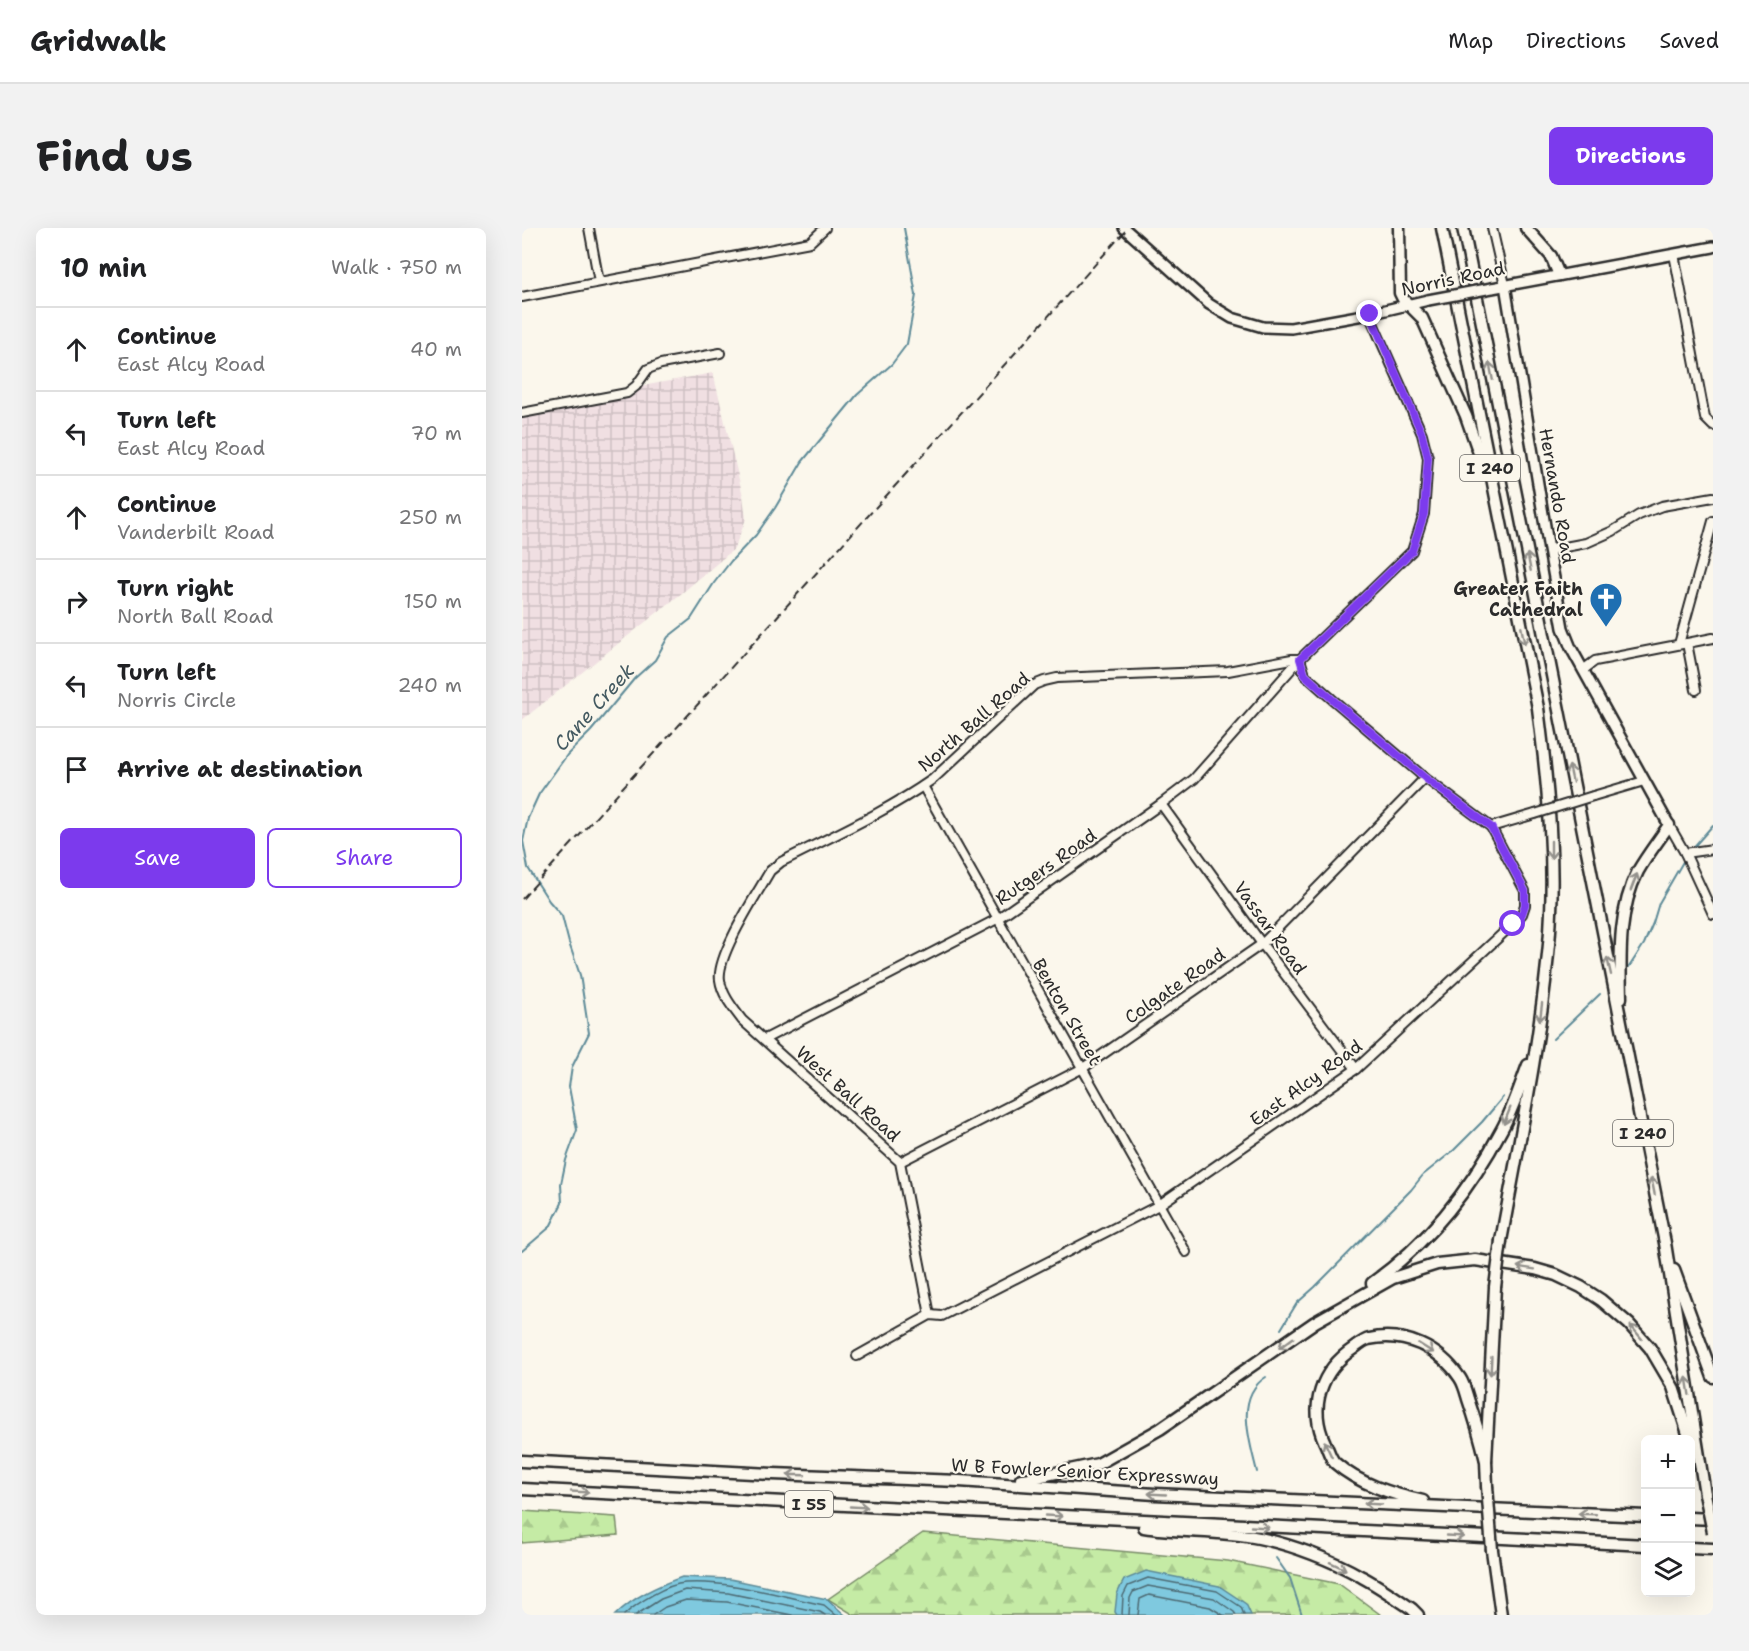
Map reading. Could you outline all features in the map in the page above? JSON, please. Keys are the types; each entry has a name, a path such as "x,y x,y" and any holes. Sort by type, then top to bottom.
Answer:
{"highway":[{"path":"1399,228 1400,293 1408,305 1422,318 1466,416 1497,501"},
{"name":"I 240","path":"1442,228 1538,708 1552,845 1549,943 1537,1042 1501,1240 1496,1287 1486,1461 1495,1576"},
{"name":"I 240","path":"1463,228 1665,1243"},
{"path":"1526,228 1551,256 1559,275"},
{"path":"1621,1023 1622,939 1628,897 1643,862 1669,825"},
{"path":"959,1481 1032,1479 1098,1464 1160,1429 1389,1271 1427,1236 1468,1187 1503,1128 1537,1042"},
{"path":"1665,1243 1713,1377"},
{"path":"1665,1243 1713,1532"},
{"path":"1334,1310 1393,1278 1437,1264 1475,1260 1535,1269 1556,1275 1601,1300 1629,1324 1650,1348 1673,1387 1688,1435"},
{"path":"1452,1508 1396,1495 1358,1479 1334,1462 1318,1429 1317,1399 1328,1372 1345,1353 1367,1339 1393,1336 1419,1342 1442,1358 1461,1379 1477,1425 1486,1461"},
{"path":"1695,1457 1705,1490"},
{"name":"W B Fowler Senior Expressway","path":"522,1461 959,1481 1155,1494 1641,1516"},
{"name":"I 55","path":"522,1489 1097,1519"},
{"path":"1695,1518 1713,1519"},
{"path":"1097,1519 1641,1545"},
{"path":"1097,1519 1160,1529 1260,1538 1314,1555 1362,1576 1418,1615"},
{"path":"1695,1548 1713,1549"},
{"path":"1495,1576 1501,1615"},
{"path":"1495,1576 1509,1615"}],"main road":[{"name":"Norris Road","path":"1124,228 1209,304 1232,318 1263,327 1291,328 1370,314 1505,285 1713,247"},
{"name":"Hernando Road","path":"1505,285 1563,628 1571,648 1669,825"}],"street":[{"path":"589,228 599,282"},
{"name":"Hernando Road","path":"1492,228 1505,285"},
{"path":"522,297 810,242 824,229"},
{"path":"1674,254 1706,418 1713,426"},
{"path":"1370,314 1422,434 1428,458 1424,514 1412,551 1300,659 1305,675 1425,778 1491,827 1644,781"},
{"path":"522,413 627,393 636,386 648,369 661,364 720,353"},
{"path":"1549,550 1586,543 1613,531 1639,515 1662,506 1713,497"},
{"path":"1696,690 1683,644 1713,521"},
{"path":"1583,670 1595,661 1713,638"},
{"name":"North Ball Road","path":"722,987 720,972 723,955 770,871 781,862 894,805 933,779 1034,685 1057,678 1228,671 1300,659"},
{"name":"Rutgers Road","path":"765,1039 997,919 1161,804 1194,779 1300,659"},
{"name":"Colgate Road","path":"900,1162 1083,1068 1262,944 1425,778"},
{"name":"Benton Street","path":"922,786 1186,1252"},
{"name":"Vassar Road","path":"1161,804 1356,1070"},
{"name":"Hernando Road","path":"1669,825 1713,914"},
{"name":"East Alcy Road","path":"856,1356 930,1314 942,1316 1159,1204 1356,1070 1522,914 1525,905 1525,891 1491,827"},
{"path":"1685,854 1713,849"},
{"name":"West Ball Road","path":"722,987 729,1004 742,1020 900,1162 930,1314"}],"shaded area":[{"path":"713,373 743,496 746,519 734,549 522,720 522,408"}],"green space":[{"path":"522,1511 616,1517 618,1535 522,1543"},
{"path":"923,1533 1228,1561 1339,1584 1381,1615 854,1615 828,1599"}],"water":[{"path":"1146,1571 1219,1586 1246,1604 1251,1615 1117,1615 1115,1612 1117,1594 1124,1580"},
{"path":"682,1577 730,1579 827,1599 845,1615 615,1615 630,1602 647,1592"}],"waterway":[{"name":"Cane Creek","path":"522,1251 550,1227 562,1203 561,1184 566,1160 577,1130 569,1087 572,1067 589,1033 580,975 562,916 549,901 528,868 523,841 528,818 539,794 567,755 591,731 635,678 655,660 668,637 691,619 731,561 756,535 802,462 857,395 892,364 907,344 916,295 904,228"},
{"path":"1691,850 1713,825"},
{"path":"1629,967 1644,944 1659,903 1684,860"},
{"path":"1553,1039 1600,994"},
{"path":"1281,1329 1297,1303 1411,1190 1423,1175 1454,1150 1503,1097"},
{"path":"1257,1472 1248,1434 1247,1408 1256,1386 1266,1377"},
{"path":"1276,1558 1290,1578 1302,1615"}],"railway":[{"path":"522,899 1128,228"}],"place":[{"name":"Greater Faith Cathedral","path":"1606,628"}],"route":[{"path":"1370,314 1422,434 1428,458 1424,514 1412,551 1300,659 1305,675 1332,699 1425,778 1491,827 1525,891 1525,905 1522,914 1513,924"}]}
